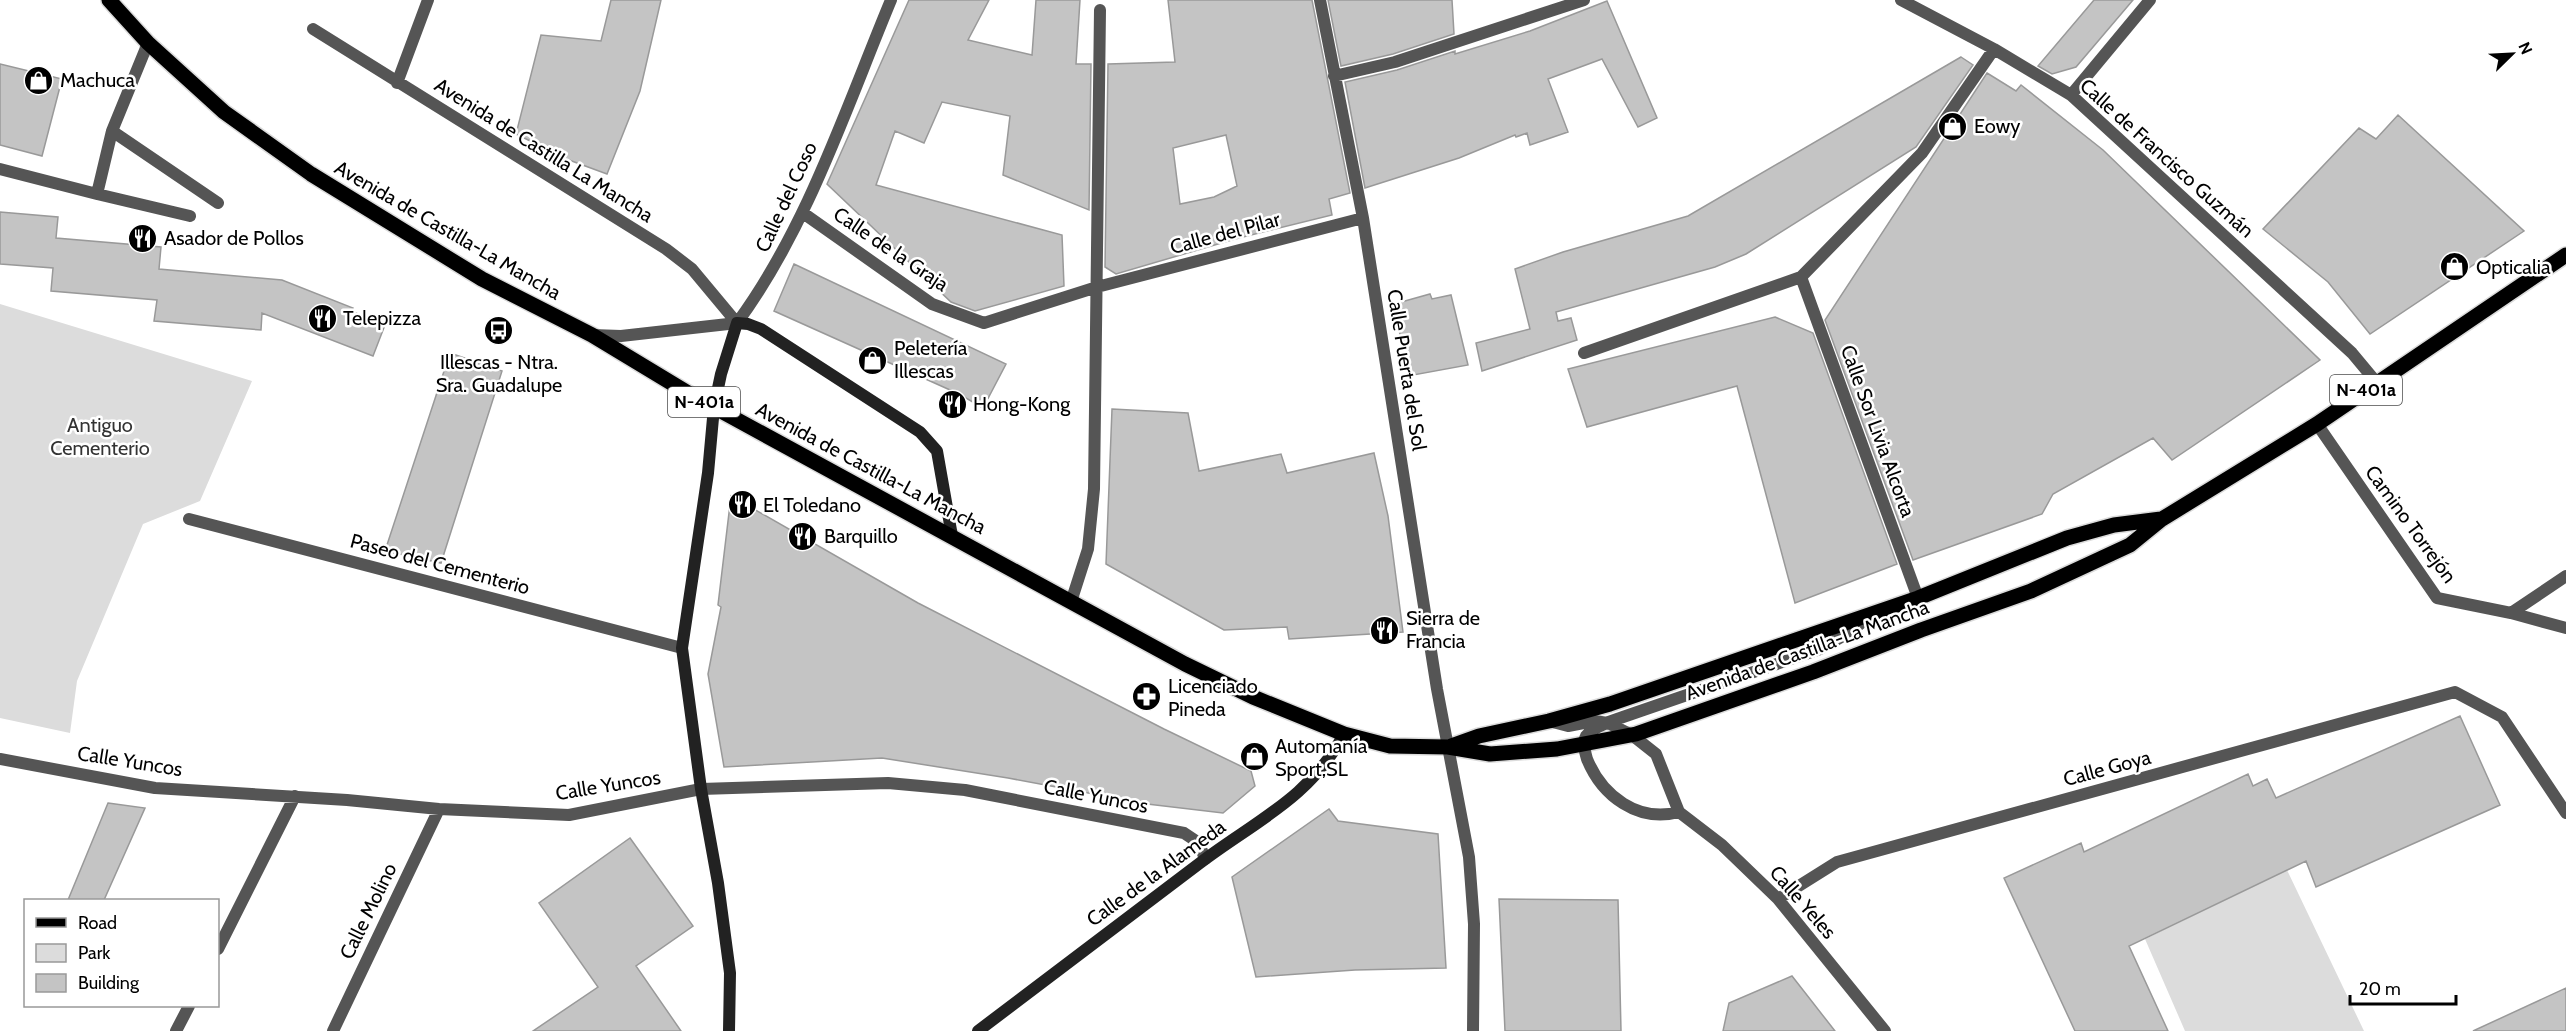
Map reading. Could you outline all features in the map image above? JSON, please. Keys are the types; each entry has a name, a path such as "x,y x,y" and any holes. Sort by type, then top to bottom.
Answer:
{"main road":[{"name":"Avenida de Castilla-La Mancha","path":"109,0 148,43 224,112 311,174 482,279 592,335 714,407 1185,664 1253,697 1344,734 1390,746 1448,747 1490,754 1584,745 1632,735 1660,727 2031,591 2130,545 2162,519 2317,424 2566,255"},
{"name":"Avenida de Castilla-La Mancha","path":"1448,747 1479,736 1549,722 1610,704 1918,598 2067,538 2114,525 2162,519"}],"street":[{"path":"397,83 428,0"},
{"name":"Calle del Coso","path":"729,1031 730,973 718,883 701,789 682,648 708,473 714,407 721,374 737,323 763,289 803,213 891,0"},
{"name":"Calle Puerta del Sol","path":"1320,0 1363,218 1472,887 1473,1031"},
{"path":"1334,76 1395,62 1584,0"},
{"name":"Calle de Francisco Guzmán","path":"1901,0 1994,49 2071,95 2352,353 2377,383"},
{"path":"2071,95 2150,0"},
{"path":"1071,602 1088,549 1094,489 1100,10"},
{"name":"Avenida de Castilla La Mancha","path":"313,29 666,249 692,269 737,323"},
{"path":"98,194 112,131 148,43"},
{"path":"1584,353 1801,277 1922,153 1994,49"},
{"path":"112,131 218,203"},
{"path":"0,169 190,216"},
{"name":"Calle de la Graja","path":"803,213 932,304 984,323 1096,287"},
{"name":"Calle del Pilar","path":"1096,287 1363,218"},
{"name":"Calle Sor Livia Alcorta","path":"1801,277 1918,598"},
{"path":"592,335 621,336 737,323 761,329 920,432 937,451 952,536"},
{"name":"Camino Torrejón","path":"2317,424 2437,598 2511,613 2566,628"},
{"name":"Paseo del Cementerio","path":"189,519 682,648"},
{"path":"2511,613 2566,576"},
{"path":"1660,727 1654,743 1656,754 1679,812 1654,814 1618,801 1604,789 1591,768 1584,745 1586,737 1608,723 1820,649 1850,632 1874,612"},
{"name":"Calle Goya","path":"1778,899 1837,862 2455,692 2502,717 2566,813"},
{"path":"1549,722 1568,726 1594,721 1608,723 1632,735 1656,754"},
{"name":"Calle de la Alameda","path":"978,1031 1205,859 1277,810 1309,784 1334,754 1344,734"},
{"name":"Calle Yuncos","path":"0,759 155,788 295,796 440,809 569,815 701,789 888,783 965,790 1184,832 1199,843 1205,859"},
{"path":"219,947 295,796"},
{"name":"Calle Molino","path":"333,1031 440,809"},
{"name":"Calle Yeles","path":"1679,812 1722,845 1778,899 1885,1031"},
{"path":"176,1031 188,1007"}],"green space":[{"name":"Antiguo Cementerio","path":"0,304 252,381 200,501 143,524 77,681 70,733 0,718"},
{"path":"2287,870 2364,1031 2185,1031 2145,939"}],"building":[{"path":"611,0 661,0 640,91 607,174 569,160 516,134 541,35 601,41"},
{"path":"909,0 989,0 968,40 1032,55 1036,0 1080,0 1076,64 1091,64 1089,210 1003,175 1010,116 942,102 924,143 895,131 876,185 1062,235 1064,286 975,311 951,302 827,184"},
{"path":"1168,0 1312,0 1350,193 1329,199 1332,215 1235,239 1116,274 1105,267 1108,64 1175,62","holes":["1226,135 1237,186 1214,197 1180,204 1173,148"]},
{"path":"1328,0 1452,0 1454,34 1393,54 1341,66"},
{"path":"2094,0 2133,0 2076,67 2052,74 2038,66"},
{"path":"1607,1 1657,118 1638,127 1602,59 1548,79 1568,132 1530,145 1527,133 1516,137 1515,135 1459,158 1365,188 1345,82 1397,70 1455,51 1455,54 1530,31"},
{"path":"1961,57 1973,65 1916,147 1746,254 1715,267 1556,312 1558,321 1571,318 1577,340 1482,371 1476,343 1530,329 1515,269 1563,252 1688,216"},
{"path":"0,64 62,79 42,156 0,145"},
{"path":"1987,73 2016,91 2021,85 2103,150 2320,360 2172,460 2153,438 2053,494 2042,514 1913,560 1825,320"},
{"path":"2398,115 2524,231 2370,334 2328,282 2263,229 2359,128 2376,139"},
{"path":"0,212 58,217 56,238 161,247 159,269 282,280 353,308 351,311 385,325 373,356 262,313 261,330 154,321 157,300 51,291 53,268 0,264"},
{"path":"794,264 1006,364 983,408 959,394 774,311"},
{"path":"1430,294 1432,299 1451,295 1468,365 1408,376 1394,304"},
{"path":"1775,317 1813,333 1897,564 1795,603 1737,386 1587,427 1568,369"},
{"path":"450,353 502,371 441,563 385,551"},
{"path":"1112,409 1188,413 1199,471 1281,454 1287,473 1374,453 1388,516 1403,632 1289,639 1287,627 1224,630 1106,564"},
{"path":"731,496 918,603 1251,771 1255,786 1223,813 1147,804 1008,778 882,758 724,767 708,674 721,607 718,605"},
{"path":"2460,716 2500,805 2316,887 2306,861 2129,946 2168,1031 2075,1031 2004,878 2081,843 2084,852 2248,774 2253,786 2267,779 2276,798"},
{"path":"108,803 145,808 104,899 68,899"},
{"path":"1329,809 1338,821 1438,834 1446,968 1355,970 1256,977 1232,877"},
{"path":"630,838 693,926 636,966 681,1031 533,1031 598,987 539,903"},
{"path":"1499,899 1618,900 1621,1031 1505,1031"},
{"path":"1792,976 1835,1031 1723,1031 1729,1003"},
{"path":"2566,988 2566,1031 2473,1031"}],"place":[{"name":"Machuca","path":"39,80"},
{"name":"Eowy","path":"1953,126"},
{"name":"Asador de Pollos","path":"143,238"},
{"name":"Opticalia","path":"2455,267"},
{"name":"Telepizza","path":"322,318"},
{"name":"Illescas - Ntra. Sra. Guadalupe","path":"499,331"},
{"name":"Peletería Illescas","path":"873,360"},
{"name":"Hong-Kong","path":"952,404"},
{"name":"El Toledano","path":"742,505"},
{"name":"Barquillo","path":"803,536"},
{"name":"Sierra de Francia","path":"1385,630"},
{"name":"Licenciado Pineda","path":"1147,697"},
{"name":"Automanía Sport,SL","path":"1254,757"}]}
